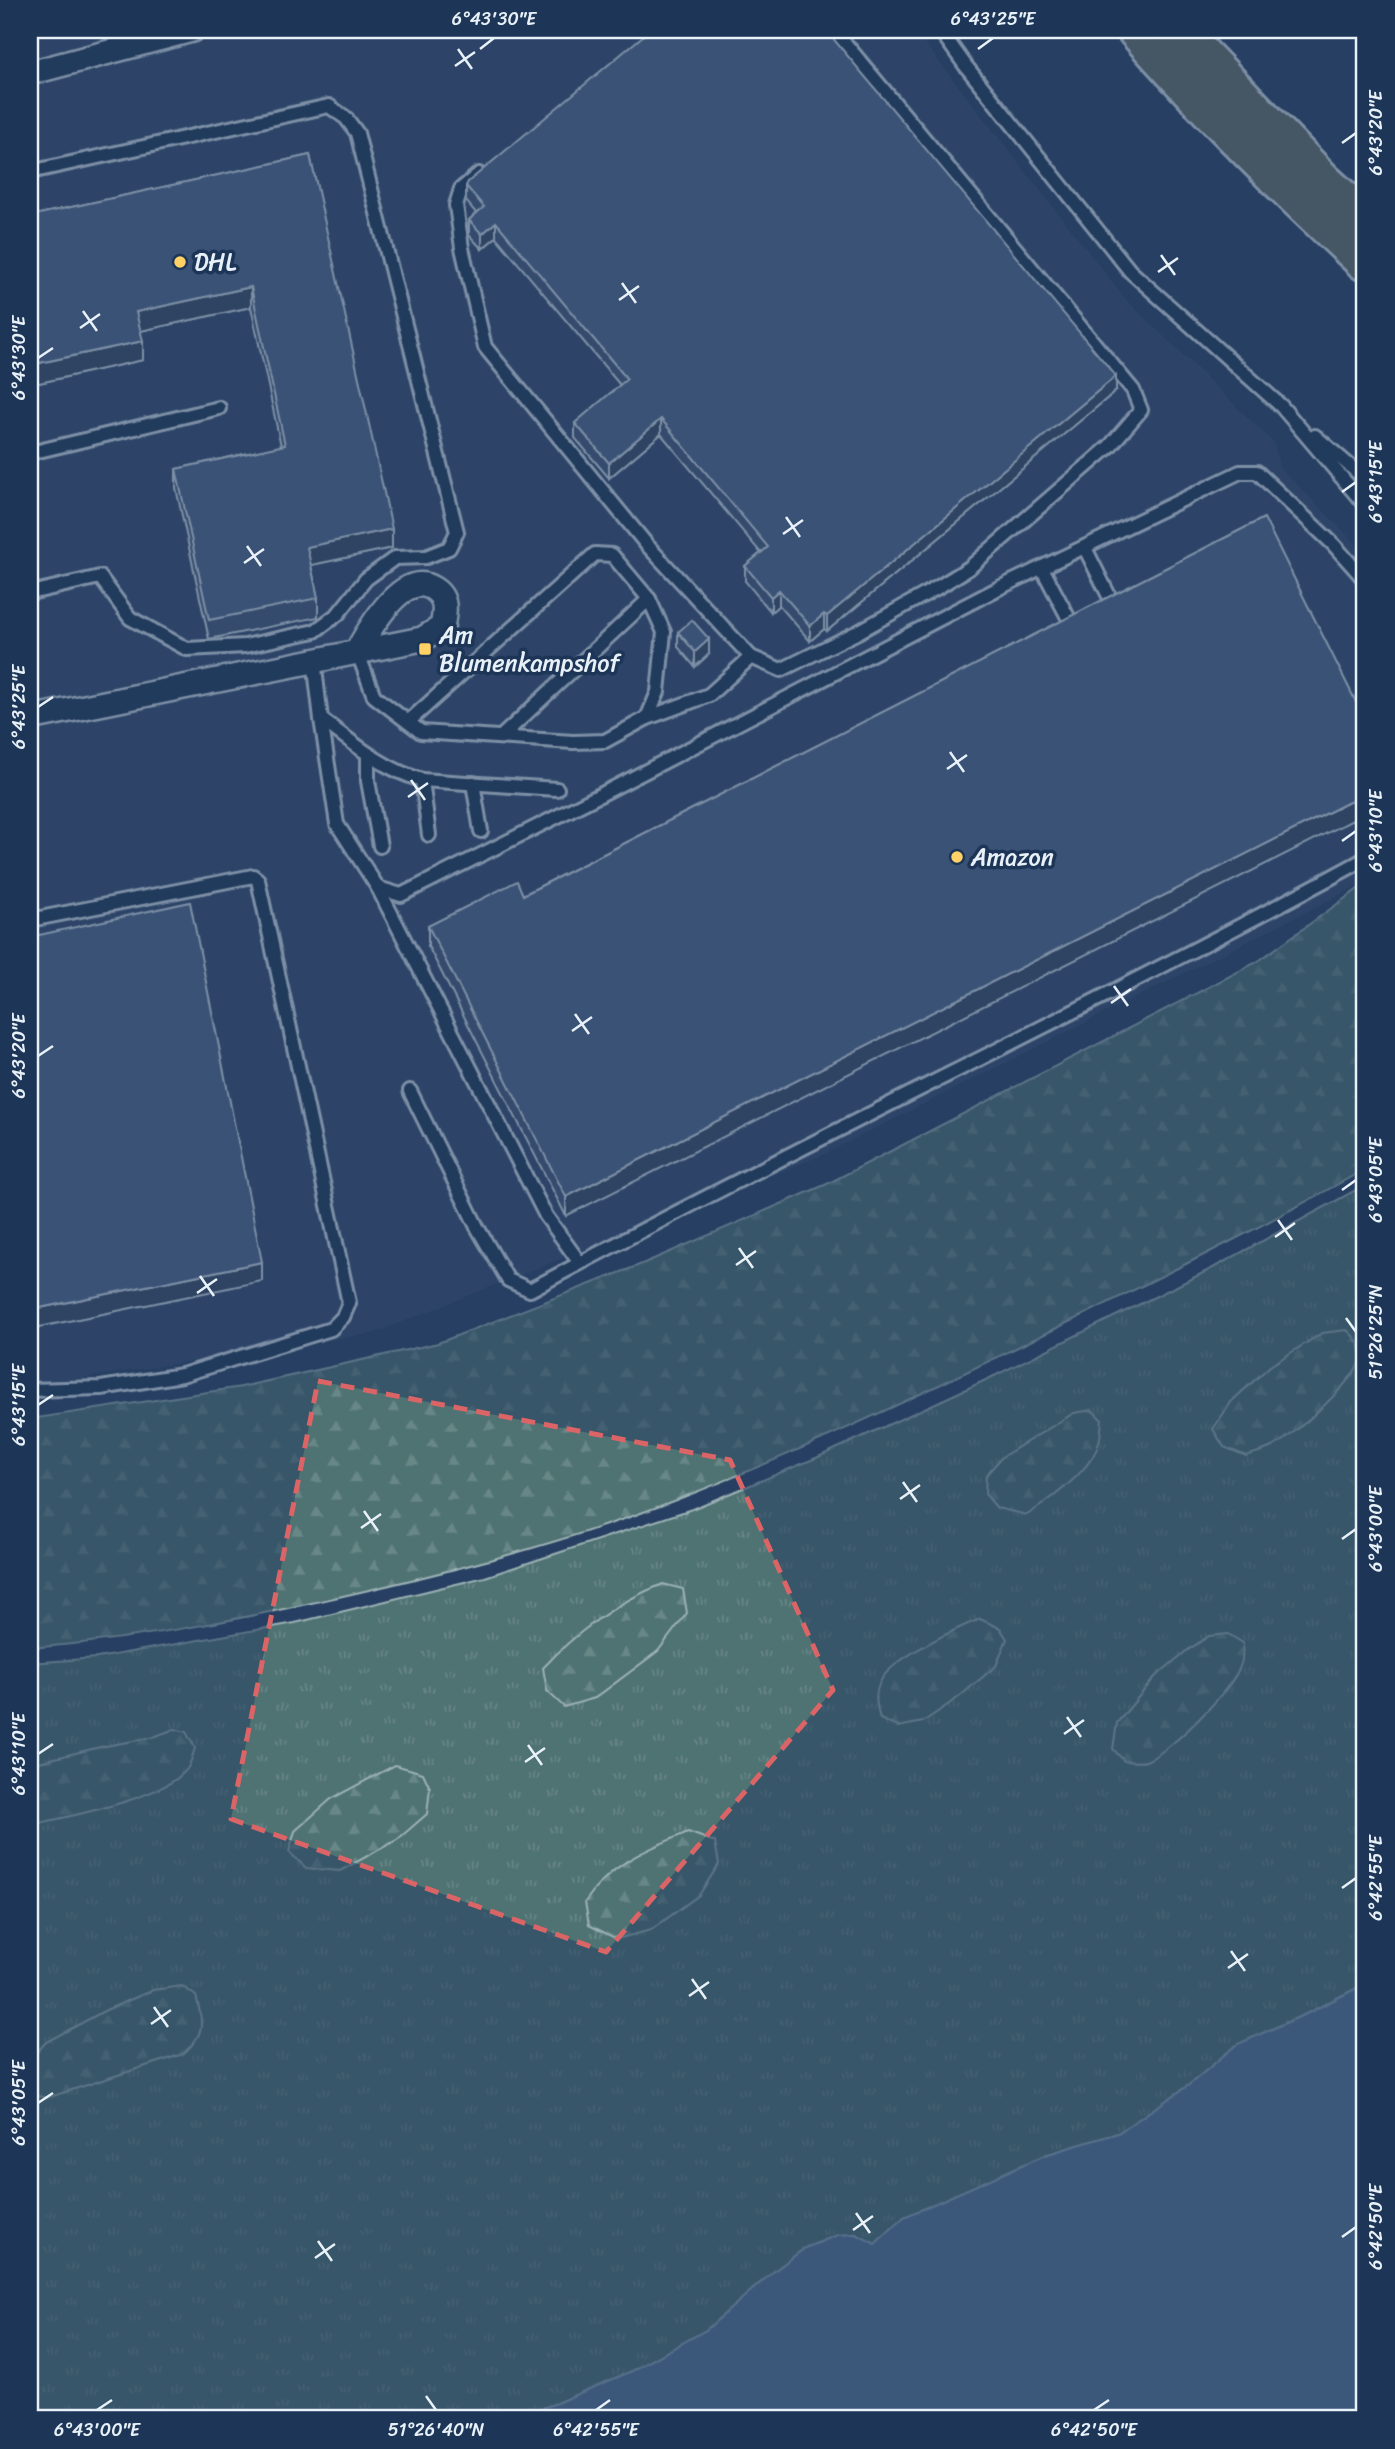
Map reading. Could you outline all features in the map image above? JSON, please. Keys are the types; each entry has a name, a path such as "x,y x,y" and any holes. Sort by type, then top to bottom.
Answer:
{"highway":[{"path":"1137,30 1303,205 1365,261"},
{"path":"1177,30 1322,181 1365,220"}],"street":[{"path":"30,73 192,30"},
{"path":"30,718 422,639 442,627 446,606 439,592 427,585 413,586 401,592 380,614 357,651"}],"lane":[{"path":"493,163 461,189 456,205 462,248 485,347 648,545 751,657 781,670 858,632 969,568 1110,446 1141,410 1133,390 834,30"},
{"path":"940,30 1130,271 1365,479"},
{"path":"30,172 329,106 346,118 356,133 457,532 449,548 426,557 395,558 366,579 338,614 315,631 245,646 187,649 130,618 100,577 30,593"},
{"path":"1280,406 1365,505"},
{"path":"30,453 219,408"},
{"path":"378,888 401,895 1042,568 1240,472 1257,472 1333,544 1365,580"},
{"path":"1085,548 1112,602"},
{"path":"408,722 595,554 612,555 649,599 664,632 658,692 647,718"},
{"path":"1042,568 1070,621"},
{"path":"502,736 649,599"},
{"path":"357,651 374,696 421,732 573,743 605,741 647,718 709,695 751,657"},
{"path":"314,660 337,824 378,888 546,1216 580,1263"},
{"path":"321,719 368,754 408,777 557,789"},
{"path":"368,754 368,781 380,846"},
{"path":"422,780 429,835"},
{"path":"473,783 481,831"},
{"path":"410,1091 477,1227 508,1280 530,1290 755,1171 1235,930 1365,859"},
{"path":"30,920 253,876 258,880 349,1303 343,1317 331,1329 182,1376 101,1388 30,1390"}],"highlighted area":[{"path":"318,1381 730,1460 833,1690 606,1952 231,1819"}],"shaded area":[{"path":"30,30 914,30 1127,301 1274,443 1279,467 1365,553 1365,882 820,1156 374,1333 30,1386"},
{"path":"1365,1984 1365,2419 512,2419 632,2371 706,2330 805,2248 838,2235 856,2234 875,2244 904,2217 1045,2155 1118,2133 1189,2085 1236,2045"}],"green space":[{"path":"1365,884 1365,1169 1213,1250 920,1394 781,1457 647,1511 489,1560 327,1600 158,1633 30,1648 30,1419 241,1387 438,1343 642,1264 827,1184 1257,962"},
{"path":"1365,1185 1365,1984 1236,2045 1189,2085 1118,2133 1045,2155 904,2217 875,2244 856,2234 838,2235 805,2248 706,2330 632,2371 512,2419 30,2419 30,1663 97,1658 295,1623 485,1577 692,1509 816,1458 990,1378 1211,1269"},
{"path":"1347,1330 1360,1346 1361,1358 1348,1380 1322,1407 1294,1432 1269,1448 1246,1456 1224,1447 1213,1429 1232,1401 1270,1366 1322,1333"},
{"path":"1092,1410 1102,1420 1100,1439 1095,1453 1079,1474 1027,1515 997,1508 985,1494 986,1475 1002,1457 1074,1413"},
{"path":"663,1584 683,1589 687,1613 658,1651 595,1698 564,1707 547,1691 543,1668 569,1642 598,1619 630,1599"},
{"path":"980,1619 1000,1628 1007,1639 996,1666 923,1722 898,1727 880,1719 877,1693 880,1682 890,1669 928,1644"},
{"path":"1228,1634 1243,1643 1241,1664 1236,1675 1214,1703 1200,1719 1157,1755 1144,1762 1124,1761 1113,1749 1117,1723 1155,1677 1185,1652 1209,1636"},
{"path":"175,1729 186,1732 195,1748 187,1769 176,1779 159,1789 114,1805 30,1825 30,1766 100,1747 150,1738"},
{"path":"395,1765 423,1773 430,1788 427,1814 397,1840 340,1871 306,1868 289,1852 295,1831 331,1799"},
{"path":"688,1832 715,1842 719,1864 699,1895 651,1930 617,1939 589,1925 585,1902 595,1888 631,1859"},
{"path":"182,1986 196,1996 201,2021 196,2040 183,2054 47,2098 30,2094 30,2060 46,2042 106,2010 153,1990"}],"building":[{"path":"650,30 826,30 1116,376 827,616 824,614 810,626 779,590 771,597 745,566 768,547 661,419 609,463 575,423 627,379 496,222 482,234 469,220 484,207 466,186 468,182"},
{"path":"310,155 392,529 307,547 318,598 209,620 176,469 285,445 251,287 136,312 143,341 30,365 30,216"},
{"name":"Amazon","path":"1264,518 1365,720 1365,794 566,1197 428,926 517,881 523,895"},
{"path":"692,620 709,639 695,652 678,632"},
{"path":"190,902 262,1262 30,1310 30,937"}],"place":[{"name":"DHL","path":"180,262"},
{"name":"Am Blumenkampshof","path":"425,649"},
{"name":"Amazon","path":"957,857"}]}
